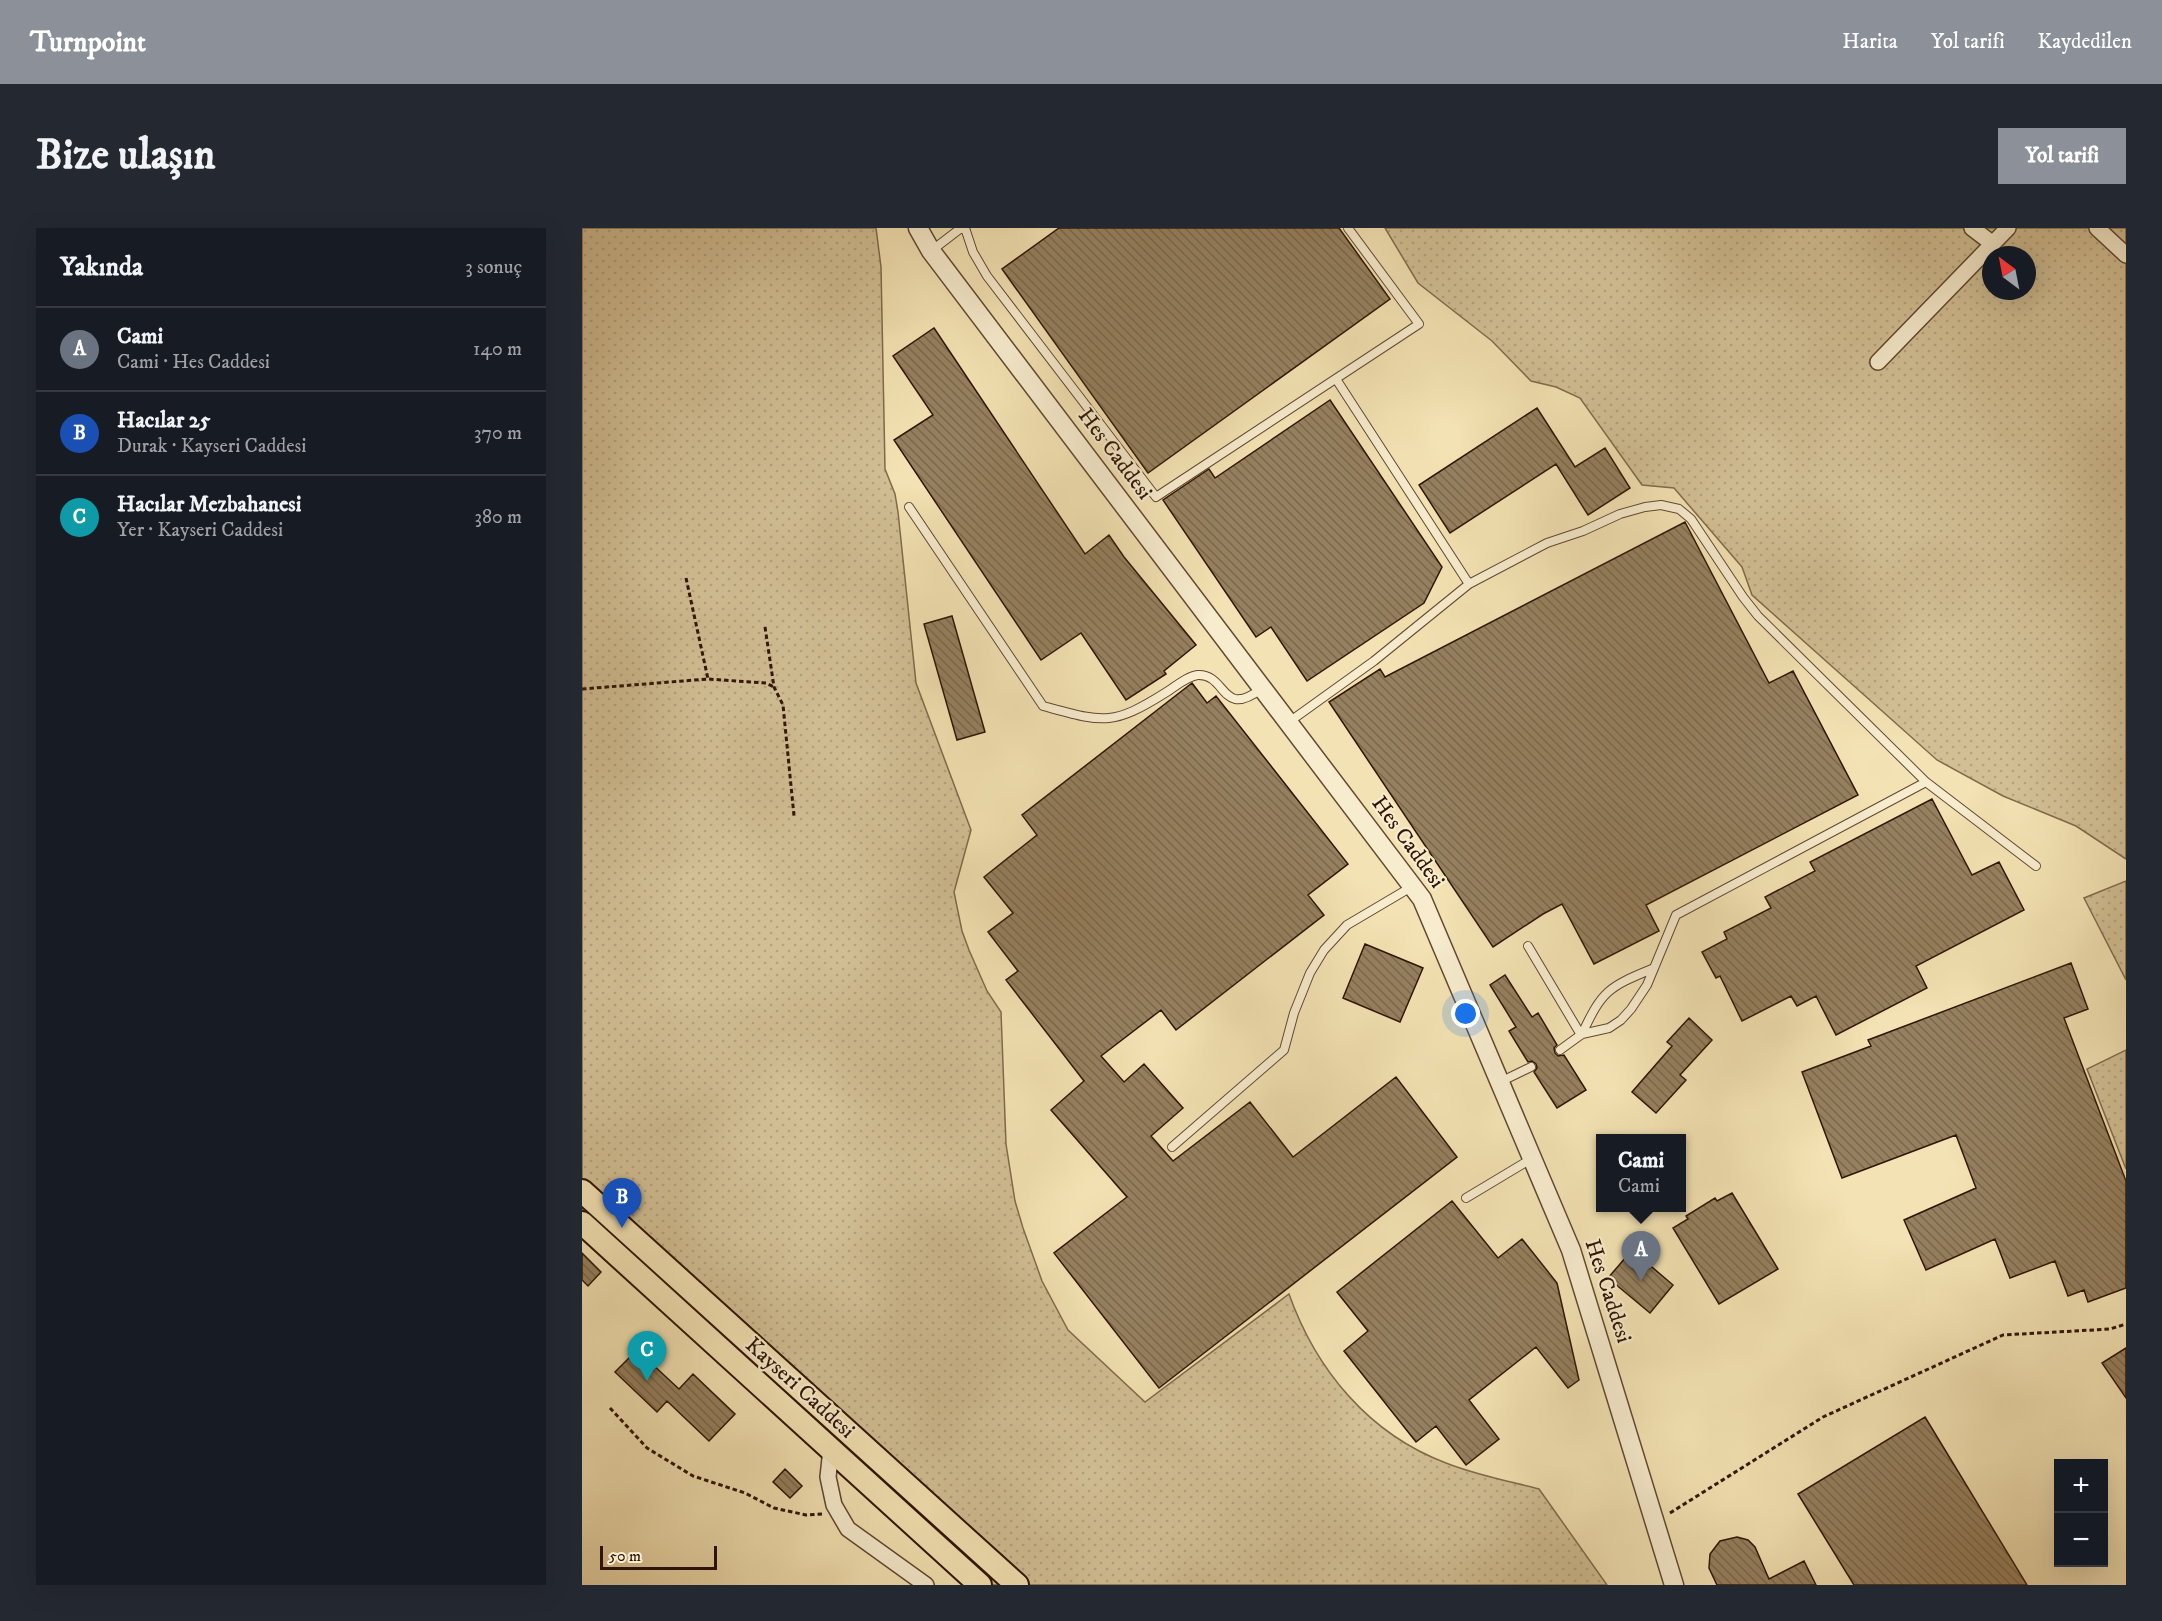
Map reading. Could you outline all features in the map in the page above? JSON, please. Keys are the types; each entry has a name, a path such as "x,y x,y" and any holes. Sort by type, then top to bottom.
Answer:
{"main road":[{"name":"Kayseri Caddesi","path":"582,1191 1017,1585"},
{"name":"Kayseri Caddesi","path":"582,1223 980,1585"}],"street":[{"name":"Hes Caddesi","path":"918,228 931,251 1422,899 1571,1250 1674,1585"},
{"path":"1972,228 1993,244"},
{"path":"1878,362 2008,228"},
{"path":"2097,228 2126,255"},
{"path":"831,1449 828,1477 834,1504 848,1529 926,1585"}],"lane":[{"path":"931,251 963,228 972,252 987,276 1156,497 1419,324 1348,228"},
{"path":"1336,379 1469,584"},
{"path":"1289,722 1374,662 1469,584 1547,543 1583,531 1620,514 1661,505 1679,509 1691,519 1758,616 1926,782 2036,866"},
{"path":"909,507 1043,706 1092,719 1116,718 1137,711 1192,676 1199,675 1210,679 1229,696 1239,700 1250,697 1262,688"},
{"path":"1560,1050 1581,1035 1609,1028 1631,1009 1647,986 1676,915 1926,782"},
{"path":"1172,1147 1284,1050 1294,1013 1310,973 1324,950 1347,925 1414,886"},
{"path":"1528,946 1581,1035"},
{"path":"1581,1035 1602,996 1617,984 1652,969"},
{"path":"1500,1082 1531,1067"},
{"path":"1466,1198 1532,1158"}],"path":[{"path":"686,578 708,679"},
{"path":"765,627 774,687 783,705 794,816"},
{"path":"582,689 708,679 766,683 774,687"},
{"path":"1654,1522 1823,1417 2003,1335 2110,1329 2126,1324"},
{"path":"610,1408 647,1448 693,1476 745,1493 774,1508 806,1515 839,1513"}],"shaded area":[{"path":"582,228 876,228 881,267 885,469 895,494 898,512 916,683 971,830 954,892 962,931 969,950 987,991 1001,1012 1006,1144 1015,1201 1042,1281 1068,1330 1145,1402 1289,1294 1300,1322 1330,1373 1370,1417 1418,1451 1446,1463 1539,1489 1607,1585 992,1585 582,1215"},
{"path":"1385,228 2126,228 2126,859 2076,826 2003,796 1937,760 1752,595 1742,567 1674,488 1642,485 1580,398 1556,387 1531,381 1492,341 1418,283"},
{"path":"2126,881 2126,980 2084,898"},
{"path":"2126,1050 2126,1169 2087,1069"}],"building":[{"path":"1059,228 1339,228 1390,299 1148,473 1002,269"},
{"path":"934,328 1085,554 1109,535 1124,557 1196,645 1164,671 1166,674 1126,700 1081,633 1041,660 894,440 933,415 893,356"},
{"path":"1330,400 1442,567 1424,603 1307,681 1271,627 1256,637 1163,500 1209,469 1215,478"},
{"path":"1537,408 1575,467 1605,448 1630,488 1588,515 1556,464 1450,533 1419,485"},
{"path":"1685,522 1769,683 1793,671 1858,795 1646,905 1659,931 1594,964 1562,904 1493,947 1329,702 1380,669 1385,677"},
{"path":"952,616 985,732 957,740 924,624"},
{"path":"1192,683 1207,703 1216,696 1348,864 1308,895 1324,915 1176,1030 1161,1010 1101,1056 1124,1082 1144,1064 1183,1108 1151,1136 1173,1161 1250,1102 1293,1157 1396,1077 1457,1157 1159,1388 1054,1253 1127,1197 1051,1110 1084,1081 1006,980 1018,971 988,932 1013,913 984,877 1037,835 1022,815"},
{"path":"1932,799 1972,875 1999,862 2024,910 1916,966 1927,988 1836,1035 1816,996 1797,1006 1791,996 1742,1021 1720,976 1716,978 1702,952 1727,939 1724,932 1771,908 1765,897 1815,871 1810,862"},
{"path":"1365,944 1423,968 1400,1022 1343,998"},
{"path":"2071,963 2088,1009 2064,1018 2126,1181 2126,1288 2088,1302 2084,1290 2068,1296 2055,1261 2010,1278 1995,1239 1926,1270 1904,1220 1976,1188 1956,1135 1842,1178 1802,1072 1871,1046 1868,1040"},
{"path":"1505,975 1532,1017 1538,1013 1557,1045 1554,1048 1555,1053 1558,1056 1564,1055 1586,1090 1557,1108 1534,1072 1537,1068 1536,1064 1532,1061 1528,1062 1509,1031 1516,1027 1490,985"},
{"path":"1689,1018 1712,1040 1680,1075 1686,1080 1656,1113 1632,1092 1672,1046 1667,1042"},
{"path":"1732,1193 1778,1269 1719,1304 1673,1228 1688,1219 1686,1216 1715,1198 1717,1201"},
{"path":"1452,1201 1498,1258 1522,1239 1557,1283 1579,1380 1568,1388 1536,1347 1469,1400 1499,1439 1466,1465 1436,1426 1416,1442 1344,1351 1368,1331 1337,1292"},
{"path":"1632,1250 1673,1285 1650,1313 1608,1278"},
{"path":"582,1253 601,1272 588,1286 582,1280"},
{"path":"2126,1348 2126,1398 2102,1363"},
{"path":"637,1350 679,1389 693,1374 735,1414 709,1441 667,1401 657,1412 615,1372"},
{"path":"1925,1417 2027,1585 1854,1585 1798,1494"},
{"path":"785,1469 802,1486 790,1498 773,1482"},
{"path":"1737,1537 1748,1540 1755,1547 1769,1579 1804,1561 1816,1585 1717,1585 1709,1568 1710,1554 1720,1541"}],"place":[{"name":"Hacılar 25","path":"622,1228"},
{"name":"Cami","path":"1641,1281"},
{"name":"Hacılar Mezbahanesi","path":"647,1381"}]}
